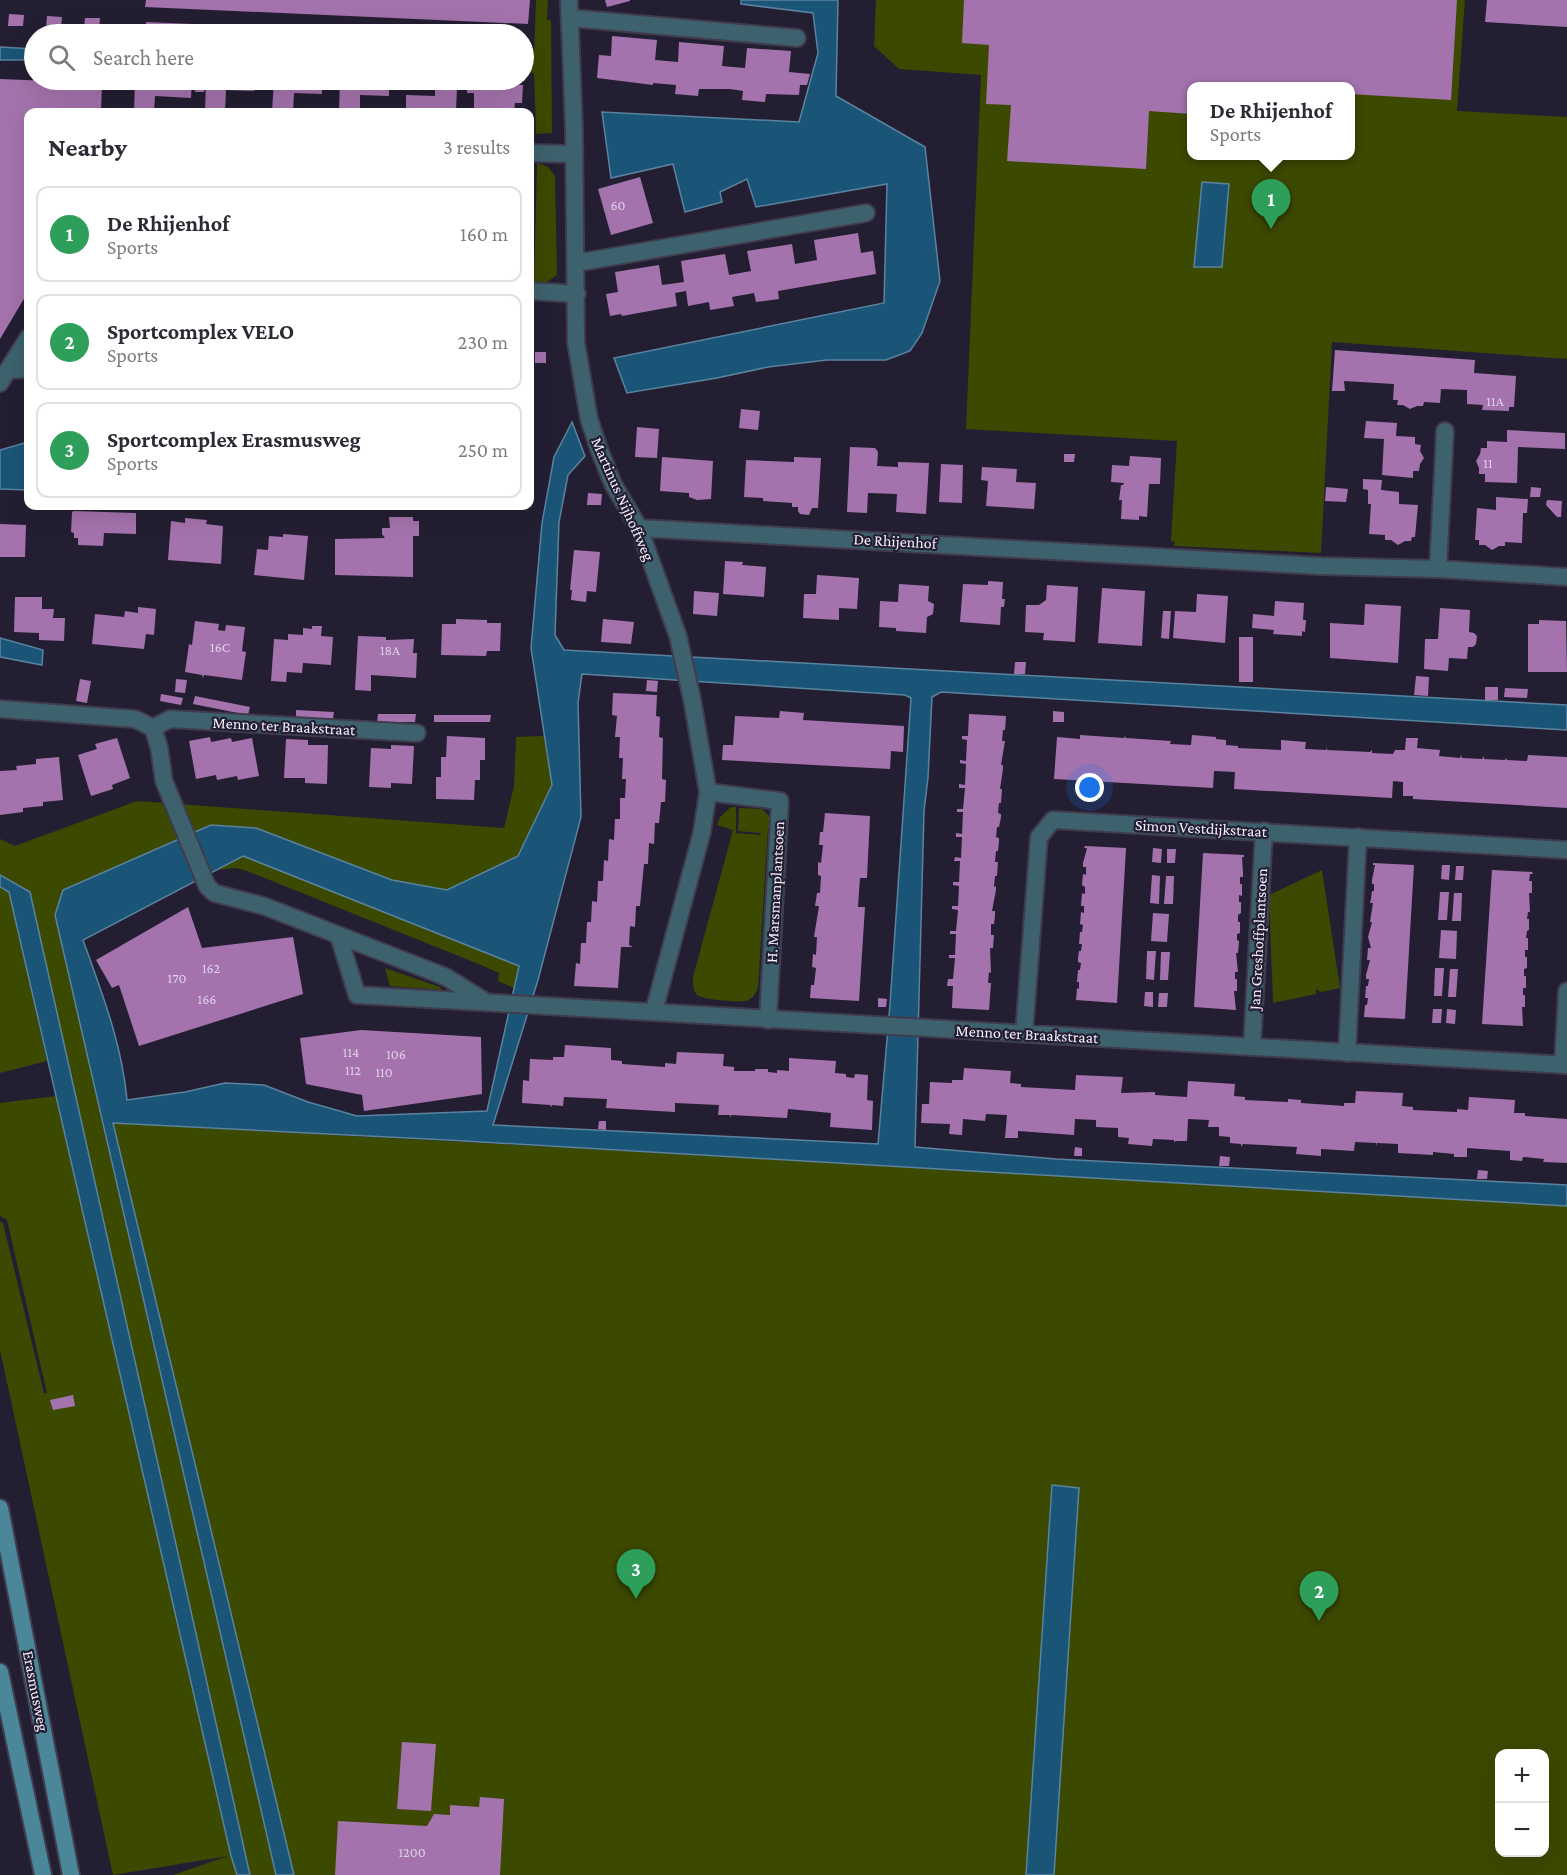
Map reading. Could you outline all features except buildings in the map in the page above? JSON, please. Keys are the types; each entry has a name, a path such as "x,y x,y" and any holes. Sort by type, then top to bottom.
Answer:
{"main road":[{"name":"Erasmusweg","path":"0,1508 71,1875"},
{"name":"Erasmusweg","path":"0,1672 43,1875"}],"street":[{"name":"Martinus Nijhoffweg","path":"569,0 577,294 576,342 589,419 613,484 639,528 678,636 692,699 708,792"},
{"path":"570,18 797,38"},
{"path":"534,153 574,154"},
{"path":"576,263 866,213"},
{"path":"534,291 577,294"},
{"path":"5,377 24,345"},
{"path":"5,377 24,370"},
{"path":"1438,569 1445,431"},
{"name":"De Rhijenhof","path":"639,528 1320,566 1438,569 1567,578"},
{"path":"0,709 135,719 153,728"},
{"name":"Menno ter Braakstraat","path":"417,733 170,719 153,728 159,747 164,781 207,886 214,893 264,906 446,977 491,1002"},
{"path":"654,1011 702,832 708,792"},
{"name":"H. Marsmanplantsoen","path":"708,792 780,801 768,1020"},
{"name":"Simon Vestdijkstraat","path":"1024,1034 1039,837 1053,820 1567,850"},
{"name":"Jan Greshoffplantsoen","path":"1252,1047 1264,831"},
{"path":"1347,1053 1358,837"},
{"name":"Menno ter Braakstraat","path":"339,937 357,995 1565,1065"},
{"path":"1565,1065 1567,992"}],"green space":[{"path":"536,0 548,0 547,20 551,20 552,133 536,134 534,53"},
{"path":"876,0 1465,0 1457,111 1567,117 1567,359 1332,342 1321,553 1174,546 1175,542 1171,541 1177,441 966,429 981,75 899,69 874,46"},
{"path":"537,163 548,167 555,176 557,275 544,284 534,285"},
{"path":"544,736 552,785 518,856 448,890 392,880 256,828 63,890 102,1122 276,1875 250,1875 30,892 0,875 0,839 15,846 137,801 504,828 514,786 516,737"},
{"path":"731,807 736,807 736,833 761,835 738,831 739,808 762,809 773,820 774,829 768,828 758,988 751,998 745,1001 700,997 693,985 693,977 733,830 717,825 720,817"},
{"path":"243,856 519,966 514,988 498,981 499,973 481,965 247,871 236,868 215,870"},
{"path":"1322,870 1340,988 1321,992 1316,989 1316,994 1273,1003 1269,895"},
{"path":"0,887 9,892 47,1061 0,1073"},
{"path":"385,968 440,987 442,990 390,986"},
{"path":"56,1096 237,1875 173,1875 228,1856 113,1875 0,1350 0,1221 3,1223 44,1393 47,1393 7,1220 0,1216 0,1103"},
{"path":"113,1123 1567,1206 1567,1875 1054,1875 1079,1488 1052,1485 1026,1875 294,1875"}],"water":[{"path":"741,0 838,0 836,96 925,147 940,281 922,333 910,351 886,360 827,360 768,367 627,393 614,358 884,303 887,184 756,207 747,179 720,192 722,202 685,212 673,164 611,178 602,112 799,122 818,53 813,13 741,4"},
{"path":"0,47 24,48 24,60 0,60"},
{"path":"1202,182 1229,184 1222,267 1194,267"},
{"path":"572,422 585,456 568,475 559,522 555,635 564,650 1567,705 1567,730 941,692 932,697 924,811 915,1147 1056,1159 1567,1185 1567,1206 447,1140 113,1123 294,1875 276,1875 55,915 63,890 211,825 256,828 392,880 447,890 518,856 552,785 531,648 542,523 554,457","holes":["582,674 905,695 911,698 878,1144 493,1125 538,980 581,817 578,703","243,856 519,966 487,1111 357,1116 308,1102 264,1085 225,1083 185,1092 127,1100 116,1039 83,940"]},
{"path":"24,443 24,490 0,489 0,450"},
{"path":"0,638 43,650 42,665 0,657"},
{"path":"0,875 30,892 250,1875 237,1875 231,1856 9,892 0,887"},
{"path":"1052,1485 1079,1488 1054,1875 1026,1875"}],"place":[{"name":"De Rhijenhof","path":"1271,229"},
{"name":"Sportcomplex Erasmusweg","path":"636,1599"},
{"name":"Sportcomplex VELO","path":"1319,1621"}]}
